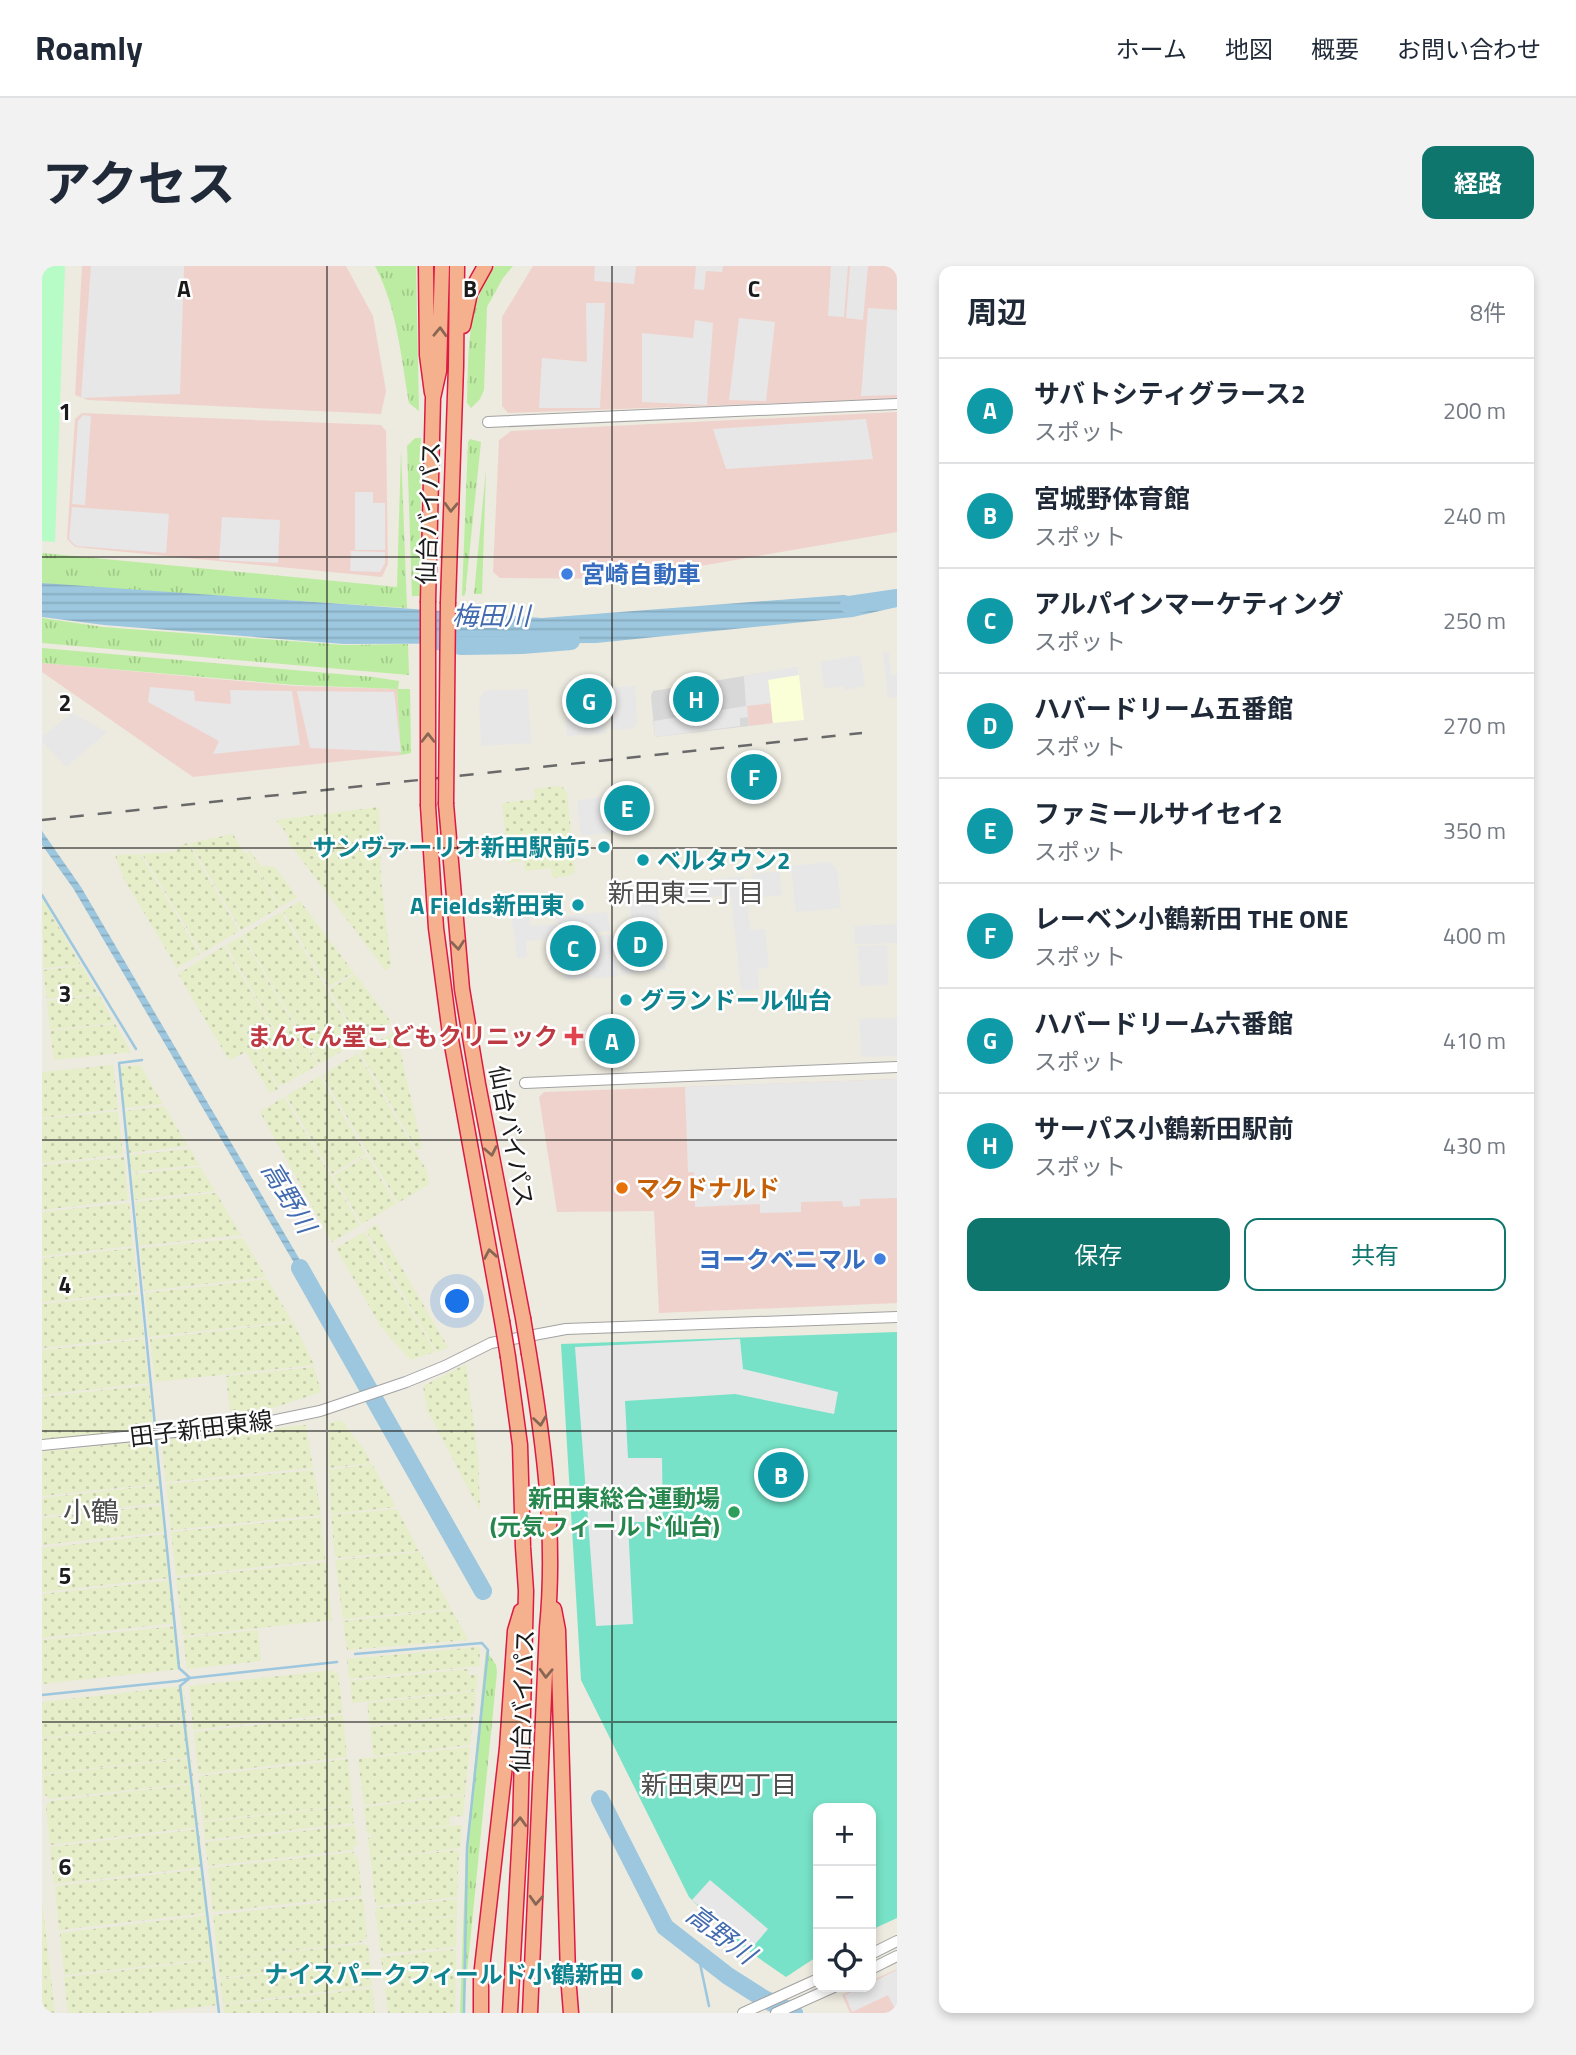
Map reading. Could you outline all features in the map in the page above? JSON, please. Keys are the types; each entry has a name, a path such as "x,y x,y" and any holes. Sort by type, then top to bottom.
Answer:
{"highway":[{"path":"426,266 428,372 433,398"},
{"name":"仙台バイパス","path":"442,266 439,371 433,398 428,601 428,806 436,928 450,1034 502,1321 520,1445 526,1591 520,1832 510,2013"},
{"name":"仙台バイパス","path":"457,266 448,603 446,804 462,989 523,1318 540,1420 547,1488 551,1590 547,1628 530,2013"},
{"path":"456,366 470,293 485,266"},
{"path":"551,1590 558,1630 571,2013"},
{"path":"475,2013 507,1748 515,1631 526,1591"},
{"path":"560,2013 568,1975"},
{"path":"481,1977 481,2013"}],"street":[{"path":"488,422 897,404"},
{"path":"525,1083 897,1067"},
{"name":"田子新田東線","path":"42,1445 257,1424 320,1411 400,1385 491,1343 566,1329 897,1317"},
{"path":"876,1952 897,1941"},
{"path":"876,1966 897,1956"},
{"path":"744,2013 813,1981"},
{"path":"776,2013 823,1992"}],"shaded area":[{"path":"82,266 346,266 373,316 386,391 381,414 88,400 75,395"},
{"path":"91,266 184,266 180,394 81,398"},
{"path":"533,266 897,266 897,399 508,413 502,406 502,317"},
{"path":"595,266 636,266 634,284 594,281"},
{"path":"696,266 723,266 722,272 706,271 704,290 694,289"},
{"path":"831,266 848,266 844,317 828,316"},
{"path":"850,266 868,266 863,320 846,318"},
{"path":"586,303 605,303 600,408 539,408 542,358 587,362"},
{"path":"868,308 897,310 897,395 861,396"},
{"path":"739,318 775,322 766,401 729,400"},
{"path":"695,320 713,323 707,405 642,402 642,333 693,338"},
{"path":"897,412 897,532 625,579 500,578 493,572 499,440 511,431"},
{"path":"82,413 381,425 386,431 388,564 382,577 75,547 67,539 75,419"},
{"path":"83,415 91,416 85,505 72,504 78,421"},
{"path":"866,419 873,459 726,469 713,429"},
{"path":"355,492 373,492 373,503 385,503 385,550 355,550"},
{"path":"72,507 169,514 166,553 76,546 69,539"},
{"path":"222,517 280,520 278,563 219,560"},
{"path":"351,551 385,552 385,563 380,572 350,571"},
{"path":"889,651 891,675 897,675 897,697 888,698 883,652"},
{"path":"860,655 865,686 845,690 844,686 824,688 821,662"},
{"path":"42,663 295,686 397,689 401,755 193,777 42,672"},
{"path":"798,666 804,720 773,723 767,672"},
{"path":"798,666 799,675 768,680 771,703 747,706 748,717 740,718 740,726 655,737 654,721 746,706 744,676"},
{"path":"767,672 773,723 749,726 744,676"},
{"path":"744,676 749,726 655,737 651,696 653,691"},
{"path":"635,686 637,722 633,729 611,730 609,688"},
{"path":"150,687 194,691 195,701 231,704 230,690 292,691 300,745 213,754 219,741 148,702"},
{"path":"528,689 531,743 481,746 479,701 484,691"},
{"path":"297,691 394,692 401,752 310,748"},
{"path":"72,713 107,732 66,767 42,741 42,737"},
{"path":"605,713 606,733 567,736 566,715"},
{"path":"644,785 648,827 637,828 633,786"},
{"path":"561,786 567,792 575,871 571,875 552,878 551,868 525,871 524,861 508,863 502,803 535,799 534,789"},
{"path":"612,796 616,832 581,836 577,800"},
{"path":"379,807 381,880 391,966 386,971 289,843 288,835 276,820"},
{"path":"233,834 279,908 241,930 190,843"},
{"path":"188,843 239,931 202,953 142,854 174,852 181,845"},
{"path":"250,851 261,866 275,867 297,897 280,907 248,853"},
{"path":"140,854 200,954 177,968 124,879 115,855"},
{"path":"829,862 837,869 841,908 796,912 791,866"},
{"path":"779,871 782,895 755,898 752,874"},
{"path":"744,876 750,930 765,929 769,968 757,969 759,989 741,991 731,895 675,900 673,886 677,883"},
{"path":"641,885 642,895 656,894 660,927 633,930 628,887"},
{"path":"551,892 552,905 528,908 530,926 521,927 556,924 558,938 526,941 527,957 517,958 510,905 518,896"},
{"path":"42,898 81,965 43,968"},
{"path":"300,901 354,973 328,987 283,911"},
{"path":"281,912 358,1042 319,1064 243,935"},
{"path":"607,912 610,931 560,937 557,917"},
{"path":"897,924 897,943 855,944 854,926"},
{"path":"614,934 618,976 593,978 588,937"},
{"path":"242,936 318,1065 301,1075 226,945"},
{"path":"887,945 888,985 860,986 858,946"},
{"path":"224,946 300,1075 278,1086 228,1002 278,1089 270,1093 246,1052 229,1060 178,974"},
{"path":"664,953 666,969 621,975 619,959"},
{"path":"589,957 591,977 565,980 563,961"},
{"path":"82,966 98,994 47,999 43,970"},
{"path":"355,974 391,1022 360,1041 329,989"},
{"path":"99,995 114,1023 50,1030 47,1001"},
{"path":"897,1018 897,1056 861,1057 860,1019"},
{"path":"115,1024 131,1052 54,1060 50,1031"},
{"path":"396,1031 422,1148 417,1150 360,1052"},
{"path":"358,1053 427,1171 429,1184 398,1203 322,1075"},
{"path":"113,1065 118,1109 42,1118 42,1072"},
{"path":"140,1065 163,1104 124,1108 120,1067"},
{"path":"320,1076 366,1154 332,1174 286,1096"},
{"path":"897,1079 897,1303 659,1313 654,1211 557,1212 539,1097 544,1092"},
{"path":"897,1079 897,1198 860,1199 860,1206 843,1207 842,1201 801,1202 801,1212 760,1213 760,1204 695,1207 694,1172 688,1172 685,1087"},
{"path":"284,1097 360,1225 332,1242 260,1112"},
{"path":"164,1106 188,1146 129,1153 125,1111"},
{"path":"118,1111 123,1155 42,1163 42,1119"},
{"path":"190,1149 199,1165 131,1172 129,1155"},
{"path":"367,1156 396,1204 362,1224 333,1176"},
{"path":"124,1157 128,1200 42,1210 42,1165"},
{"path":"200,1167 215,1191 134,1200 132,1174"},
{"path":"216,1193 241,1235 139,1246 135,1202"},
{"path":"129,1203 133,1246 42,1256 42,1212"},
{"path":"376,1224 448,1347 437,1352 366,1231"},
{"path":"364,1232 435,1352 410,1360 381,1327 336,1248"},
{"path":"243,1238 266,1277 144,1291 140,1248"},
{"path":"134,1248 138,1292 42,1302 42,1258"},
{"path":"267,1279 292,1321 149,1337 145,1293"},
{"path":"139,1294 144,1337 42,1348 42,1304"},
{"path":"293,1322 314,1365 155,1382 150,1339"},
{"path":"144,1339 149,1383 42,1395 42,1350"},
{"path":"740,1339 743,1369 838,1392 834,1414 735,1394 625,1401 628,1458 662,1458 663,1522 628,1522 633,1624 596,1626 575,1347"},
{"path":"466,1364 478,1455 480,1511 427,1410 423,1386"},
{"path":"314,1367 321,1392 261,1412 236,1415 235,1410 230,1411 226,1376"},
{"path":"149,1385 154,1429 42,1441 42,1397"},
{"path":"341,1420 371,1463 329,1468 329,1423"},
{"path":"306,1425 313,1468 166,1482 161,1440"},
{"path":"154,1440 159,1484 42,1496 42,1452"},
{"path":"372,1464 396,1507 331,1514 329,1470"},
{"path":"314,1470 321,1515 171,1530 166,1484"},
{"path":"159,1485 161,1503 42,1516 42,1498"},
{"path":"162,1505 165,1532 42,1545 42,1518"},
{"path":"397,1509 419,1551 335,1558 331,1515"},
{"path":"321,1517 325,1560 176,1576 171,1532"},
{"path":"165,1534 170,1578 42,1592 42,1548"},
{"path":"420,1552 451,1609 343,1619 335,1560"},
{"path":"326,1562 332,1620 183,1636 176,1578"},
{"path":"171,1580 176,1623 42,1638 42,1594"},
{"path":"452,1610 468,1640 347,1650 343,1621"},
{"path":"176,1626 181,1669 42,1684 42,1640"},
{"path":"258,1630 261,1661 187,1669 183,1638"},
{"path":"478,1647 479,1666 349,1679 347,1659"},
{"path":"468,1669 469,1675 478,1674 476,1690 352,1703 350,1681"},
{"path":"334,1670 334,1673 338,1673 343,1713 193,1730 189,1686"},
{"path":"183,1686 187,1722 42,1738 42,1702"},
{"path":"476,1691 474,1714 370,1725 367,1703"},
{"path":"343,1715 347,1757 198,1774 194,1732"},
{"path":"473,1716 470,1745 373,1756 370,1727"},
{"path":"187,1723 191,1757 42,1774 42,1739"},
{"path":"470,1747 465,1794 364,1805 358,1759"},
{"path":"191,1758 194,1783 50,1799 44,1794 42,1775"},
{"path":"348,1759 352,1805 203,1821 198,1776"},
{"path":"194,1784 199,1827 50,1845 46,1807 50,1801"},
{"path":"465,1795 463,1816 449,1817 450,1825 396,1831 462,1825 460,1848 377,1858 459,1850 457,1897 377,1906 368,1838 371,1834 367,1834 364,1807"},
{"path":"349,1806 353,1808 354,1823 205,1840 203,1822"},
{"path":"355,1825 357,1846 353,1846 354,1850 208,1866 205,1842"},
{"path":"199,1829 203,1867 54,1884 50,1847"},
{"path":"354,1852 355,1857 358,1857 362,1896 213,1912 208,1868"},
{"path":"203,1869 208,1913 59,1930 55,1886"},
{"path":"710,1880 768,1929 751,1949 692,1900"},
{"path":"363,1898 367,1939 363,1939 363,1942 238,1957 363,1944 368,1945 370,1961 220,1978 213,1915"},
{"path":"457,1899 457,1915 397,1922 457,1916 456,1947 383,1954 375,1908"},
{"path":"42,1902 51,1977 42,1978"},
{"path":"208,1915 213,1959 64,1975 60,1933"},
{"path":"456,1949 456,1973 384,1981 381,1957"},
{"path":"213,1960 218,2005 145,2013 68,2013 64,1977"},
{"path":"370,1962 372,1986 223,2004 220,1979"},
{"path":"897,1969 897,2013 850,2013 842,1995 848,1992 876,1992 876,1979"},
{"path":"897,1970 897,2013 888,1995 852,2012 845,1995 851,1992 876,1992 876,1980"},
{"path":"456,1974 455,2013 388,2013 385,1988 388,1988 388,1981"},
{"path":"51,1978 55,2013 42,2013 42,1979"},
{"path":"372,1988 375,2013 224,2013 223,2005"}],"green space":[{"path":"42,266 65,266 55,542 42,541"},
{"path":"375,266 416,266 419,411 409,403 393,315"},
{"path":"495,266 513,266 487,307 484,390 471,408 467,403 473,314 485,281"},
{"path":"415,438 421,438 420,596 412,596 407,446"},
{"path":"470,439 481,442 465,595 462,596 468,442"},
{"path":"401,450 407,608 42,584 42,553 397,587"},
{"path":"486,469 482,594 474,594"},
{"path":"42,618 103,627 344,645 408,644 409,675 42,643"},
{"path":"42,648 399,681 398,689 410,689 411,753 401,755 397,689 295,685 42,663"},
{"name":"新田東総合運動場 (元気フィールド仙台)","path":"897,1332 897,1918 876,1928 876,1803 813,1803 813,1959 786,1977 734,1941 689,1897 581,1680 561,1344"},
{"path":"486,1650 496,1665 497,1672 463,2013 460,2013 466,1851"}],"water":[{"path":"42,583 542,618 844,595 884,604 897,601 897,607 853,617 596,643 344,644 104,625 42,617"},
{"path":"42,831 81,887 310,1277 313,1295 73,888 42,845"}],"waterway":[{"name":"梅田川","path":"849,605 897,598"},
{"name":"梅田川","path":"432,640 461,646 571,641"},
{"path":"42,895 136,1049"},
{"path":"142,1060 119,1063 155,1426"},
{"name":"高野川","path":"300,1268 483,1591"},
{"path":"156,1440 179,1668 190,1678 180,1686 219,2013"},
{"path":"355,1654 482,1643 488,1650 467,1848 464,2013"},
{"path":"42,1695 337,1662"},
{"name":"高野川","path":"600,1799 665,1927 728,1976 764,1999 794,2013"},
{"path":"698,1954 709,2006"}],"railway":[{"path":"42,820 862,733"}],"place":[{"name":"宮崎自動車","path":"567,574"},
{"name":"サーパス小鶴新田駅前","path":"696,699"},
{"name":"ハバードリーム六番館","path":"589,701"},
{"name":"レーベン小鶴新田 THE ONE","path":"754,777"},
{"name":"ファミールサイセイ2","path":"627,808"},
{"name":"サンヴァーリオ新田駅前5","path":"604,847"},
{"name":"ベルタウン2","path":"643,860"},
{"name":"A Fields新田東","path":"578,905"},
{"name":"ハバードリーム五番館","path":"640,944"},
{"name":"アルパインマーケティング","path":"573,948"},
{"name":"グランドール仙台","path":"626,1000"},
{"name":"まんてん堂こどもクリニック","path":"574,1036"},
{"name":"サバトシティグラース2","path":"612,1041"},
{"name":"マクドナルド","path":"622,1188"},
{"name":"ヨークベニマル","path":"880,1259"},
{"name":"宮城野体育館","path":"781,1475"},
{"name":"新田東総合運動場 (元気フィールド仙台)","path":"734,1512"},
{"name":"ナイスパークフィールド小鶴新田","path":"637,1974"}],"district":[{"name":"新田東三丁目","path":"686,892"},
{"name":"小鶴","path":"91,1511"},
{"name":"新田東四丁目","path":"719,1784"}]}
